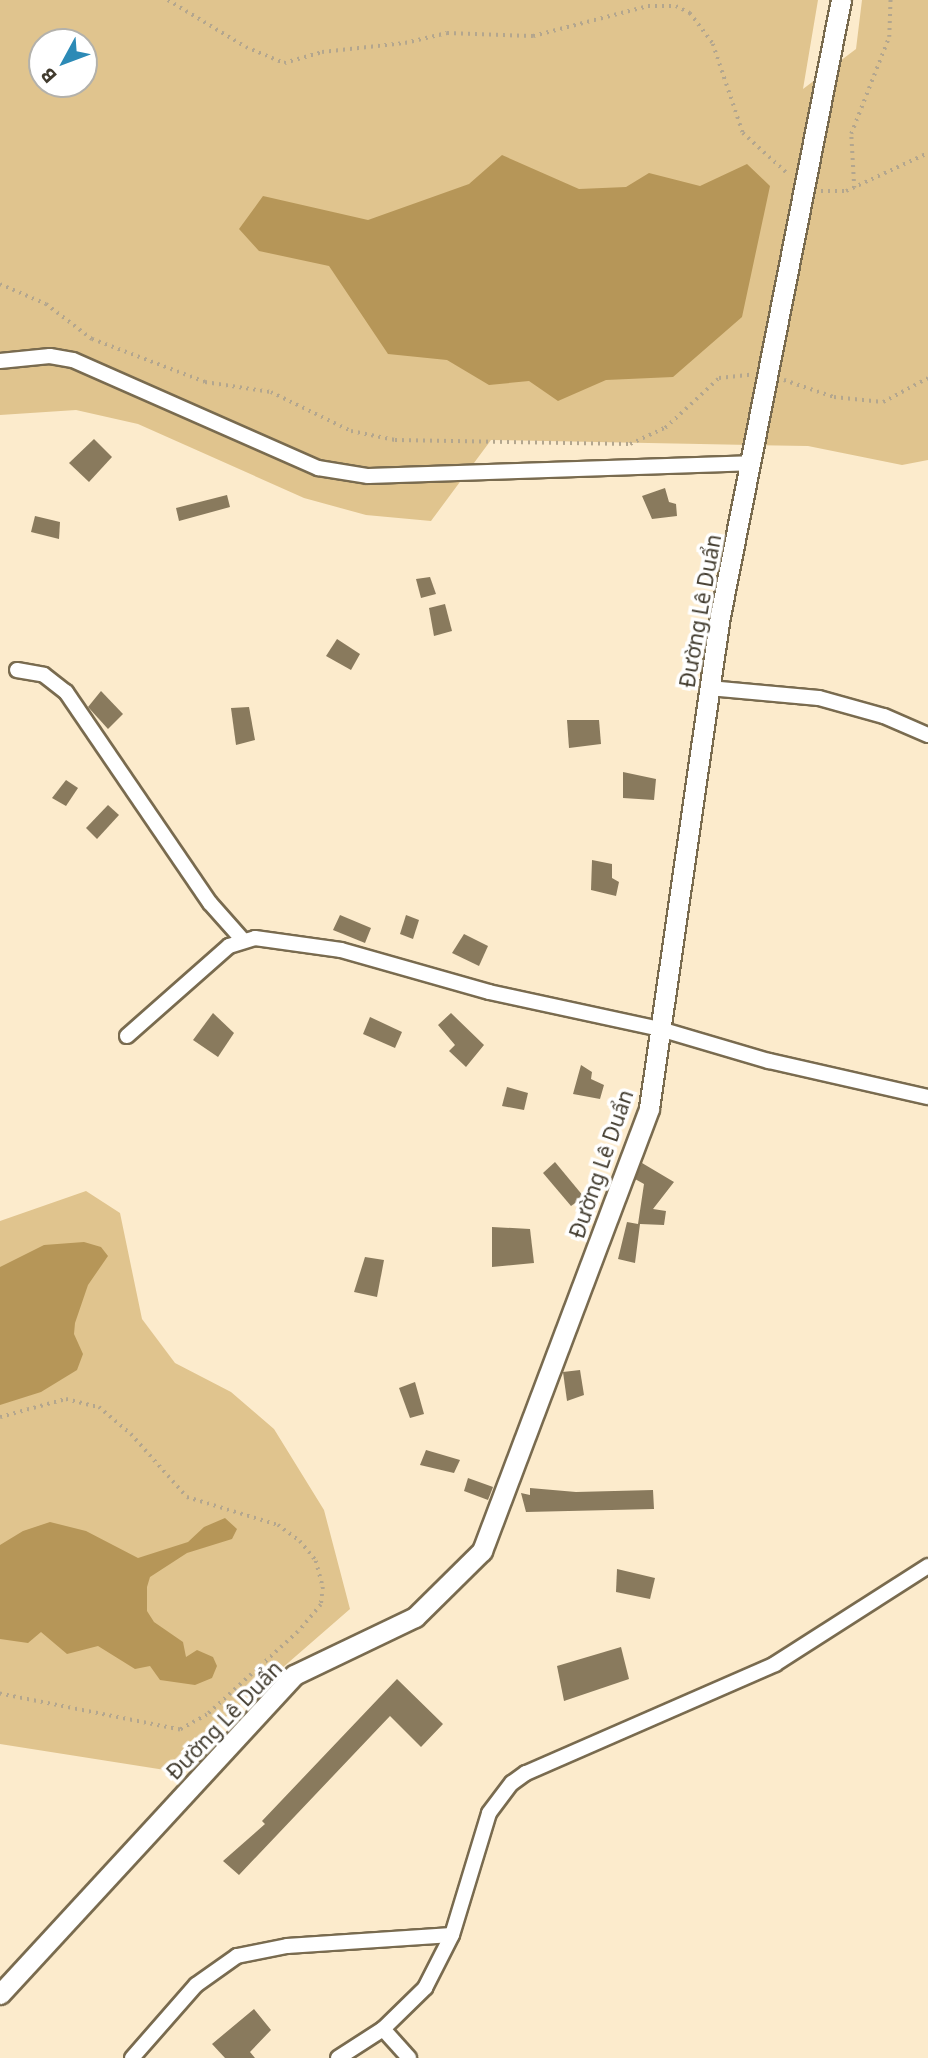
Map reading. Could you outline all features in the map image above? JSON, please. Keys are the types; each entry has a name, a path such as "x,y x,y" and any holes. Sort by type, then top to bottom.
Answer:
{"main road":[{"name":"Đường Lê Duẩn","path":"0,1994 294,1675 415,1617 482,1551 649,1108 709,688 750,463 841,0"}],"street":[{"path":"0,361 50,356 73,360 318,468 368,476 750,463"},
{"path":"17,670 44,675 66,692 210,903 242,939 341,950 489,992 660,1029 769,1061 928,1097"},
{"path":"709,688 819,698 884,716 928,735"},
{"path":"127,1036 242,939"},
{"path":"338,2058 383,2029 425,1988 452,1936 485,1823 512,1783 526,1773 775,1664 928,1566"},
{"path":"132,2058 197,1985 237,1956 300,1944 452,1936"},
{"path":"383,2029 409,2058"}],"path":[{"path":"168,0 246,47 284,64 321,52 405,43 447,33 533,36 648,6 676,6 690,13 713,44 743,133 805,190 854,188 889,167 928,153"},
{"path":"854,188 851,134 889,37 890,0"},
{"path":"0,284 46,304 92,339 214,385 271,391 351,431 395,440 630,444 665,428 719,378 768,375 867,403 891,399 928,378"},
{"path":"0,1417 66,1399 99,1407 131,1434 187,1497 278,1525 300,1541 316,1561 323,1587 321,1605 305,1625 207,1715 180,1730 0,1694"}],"shaded area":[{"path":"0,0 818,0 803,89 856,49 862,0 928,0 928,460 902,465 808,446 491,440 431,521 366,515 304,498 138,424 76,410 0,415"},
{"path":"502,155 579,189 626,187 649,173 700,186 747,164 770,186 742,317 673,377 606,380 558,401 529,381 489,385 447,360 388,354 329,266 259,251 239,229 263,196 368,220 469,184"},
{"path":"86,1191 120,1213 142,1319 175,1363 231,1392 274,1429 324,1510 350,1609 165,1770 0,1744 0,1221"},
{"path":"84,1242 101,1247 108,1256 88,1285 75,1323 74,1334 83,1354 77,1370 41,1392 0,1405 0,1267 44,1245"},
{"path":"225,1518 237,1529 232,1539 187,1553 150,1577 147,1587 147,1611 154,1622 183,1642 186,1657 197,1650 213,1657 217,1666 212,1678 195,1685 160,1680 150,1666 135,1669 98,1646 67,1654 41,1632 28,1643 0,1639 0,1545 23,1531 50,1522 86,1531 138,1558 188,1542 204,1527"}],"building":[{"path":"94,439 112,457 89,482 69,463"},
{"path":"665,488 669,502 676,504 677,516 652,519 642,496"},
{"path":"227,495 230,507 179,521 176,508"},
{"path":"35,516 60,522 59,539 31,532"},
{"path":"430,577 436,594 421,598 416,579"},
{"path":"445,604 452,631 434,636 429,608"},
{"path":"337,639 360,654 351,670 326,656"},
{"path":"101,691 123,714 108,729 88,707"},
{"path":"249,707 255,740 236,745 231,708"},
{"path":"567,720 599,720 601,744 569,748"},
{"path":"623,772 656,779 654,800 623,798"},
{"path":"66,780 78,788 66,806 52,798"},
{"path":"108,805 119,815 97,839 86,828"},
{"path":"592,860 612,864 612,878 619,882 616,896 591,890"},
{"path":"340,915 371,928 365,943 333,930"},
{"path":"406,915 419,920 413,939 400,934"},
{"path":"464,934 488,946 479,966 452,953"},
{"path":"213,1013 234,1033 218,1057 193,1040"},
{"path":"451,1013 484,1045 466,1067 449,1051 455,1045 438,1025"},
{"path":"370,1017 402,1032 395,1048 363,1034"},
{"path":"581,1065 592,1072 591,1079 604,1085 600,1099 573,1094"},
{"path":"507,1087 528,1093 524,1110 502,1106"},
{"path":"555,1162 584,1197 571,1206 543,1173"},
{"path":"642,1163 674,1182 653,1209 666,1211 664,1225 640,1224 635,1263 618,1259 627,1222 638,1224 644,1184 635,1179"},
{"path":"492,1227 530,1229 534,1263 492,1267"},
{"path":"365,1257 384,1260 377,1297 354,1292"},
{"path":"580,1370 584,1395 567,1401 563,1372"},
{"path":"415,1382 424,1414 410,1418 399,1388"},
{"path":"426,1450 460,1460 454,1473 420,1465"},
{"path":"468,1478 493,1487 488,1500 464,1491"},
{"path":"530,1488 576,1492 653,1490 654,1509 526,1512 521,1493 530,1495"},
{"path":"617,1569 655,1578 650,1599 616,1592"},
{"path":"621,1647 629,1679 564,1701 557,1666"},
{"path":"397,1679 443,1724 421,1747 390,1716 239,1875 223,1861 265,1824 262,1821"},
{"path":"254,2009 271,2030 250,2052 255,2058 225,2058 212,2044"}]}
